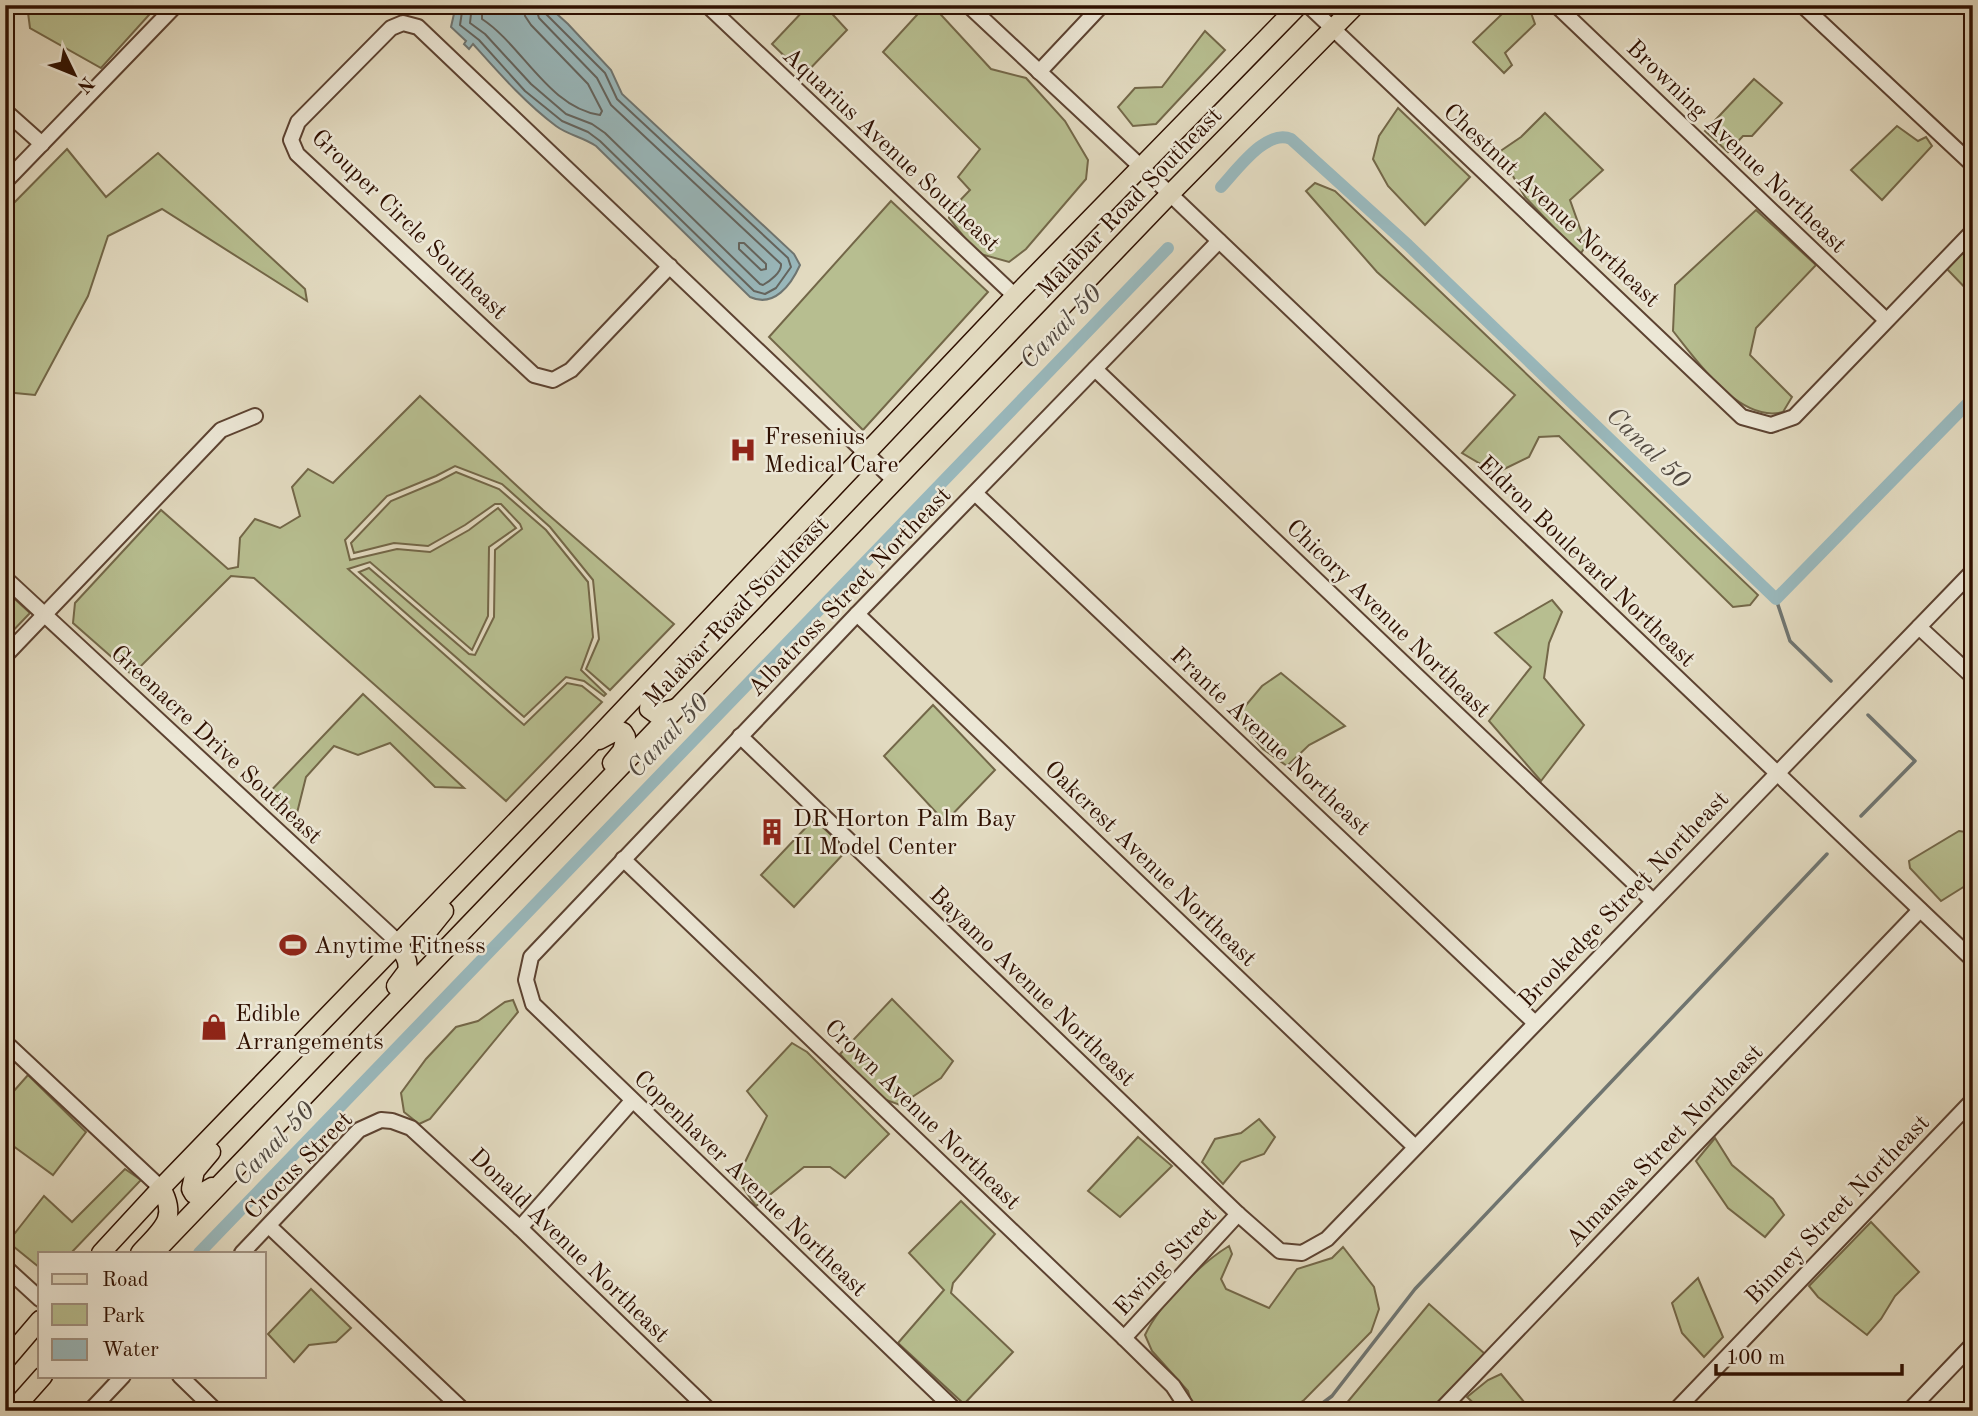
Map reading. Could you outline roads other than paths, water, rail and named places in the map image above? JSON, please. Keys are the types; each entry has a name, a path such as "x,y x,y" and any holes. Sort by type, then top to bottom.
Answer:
{"main road":[{"name":"Malabar Road Southeast","path":"101,1252 587,747 1015,296 1298,5"},
{"name":"Malabar Road Southeast","path":"155,1252 444,945 541,849 1170,194 1356,5"},
{"path":"676,708 656,714 649,709 649,702 656,691 722,622 736,590"},
{"path":"541,849 554,823 614,761 622,751 626,737 618,730 587,747"},
{"path":"444,945 428,944 427,932 498,854 514,821"},
{"path":"399,943 409,950 423,953 444,945"},
{"path":"297,1103 314,1070 404,978 408,970 407,961 399,943"},
{"path":"219,1184 198,1195 191,1189 195,1171 265,1095 274,1071"},
{"path":"141,1252 169,1217 170,1207 161,1188"},
{"path":"5,1361 38,1322"},
{"path":"12,1411 41,1378"}],"street":[{"path":"5,182 176,5"},
{"name":"Aquarius Avenue Southeast","path":"707,5 1015,296"},
{"name":"Eldron Boulevard Northeast","path":"968,5 1142,167 1973,960"},
{"path":"1038,72 1102,5"},
{"name":"Chestnut Avenue Northeast","path":"1308,5 1742,417 1771,425 1794,417 1886,320"},
{"name":"Browning Avenue Northeast","path":"1556,5 1886,320"},
{"path":"1802,5 1973,165"},
{"name":"Grouper Circle Southeast","path":"670,266 571,370 553,380 534,374 302,159 291,140 298,122 391,27 402,23 418,27 670,266 895,481"},
{"path":"5,111 42,144"},
{"path":"1886,320 1973,230"},
{"name":"Albatross Street Northeast","path":"526,980 531,957 857,614 1219,241"},
{"name":"Chicory Avenue Northeast","path":"1095,369 1652,900"},
{"path":"5,656 221,430 255,416"},
{"name":"Frante Avenue Northeast","path":"975,493 1535,1023"},
{"name":"Brookedge Street Northeast","path":"1302,1253 1327,1239 1414,1146 1973,571"},
{"name":"Greenacre Drive Southeast","path":"5,578 399,943"},
{"name":"Oakcrest Avenue Northeast","path":"857,614 1414,1146"},
{"path":"1919,627 1973,677"},
{"name":"Bayamo Avenue Northeast","path":"740,736 1238,1214 1280,1251 1302,1253"},
{"name":"Crown Avenue Northeast","path":"623,859 1124,1338 1173,1386 1185,1408"},
{"name":"Almansa Street Northeast","path":"1440,1411 1920,910"},
{"name":"Copenhaver Avenue Northeast","path":"526,980 533,1004 956,1411"},
{"path":"5,1042 161,1188"},
{"name":"Binney Street Northeast","path":"1675,1411 1973,1100"},
{"path":"520,1227 632,1101"},
{"name":"Crocus Street","path":"243,1252 359,1130 381,1120 392,1121"},
{"name":"Donald Avenue Northeast","path":"392,1121 411,1128 520,1227 710,1411"},
{"name":"Ewing Street","path":"1124,1338 1238,1214"},
{"path":"269,1226 464,1411"},
{"path":"5,1267 38,1297"},
{"path":"1909,1411 1973,1344"},
{"path":"90,1411 121,1378"},
{"path":"182,1378 216,1411"}],"water":[{"path":"456,5 547,5 611,70 622,94 794,254 800,265 787,287 767,299 750,297 596,146 556,126 523,98 473,44 469,49 464,44 466,41 451,27"}],"waterway":[{"name":"Canal 50","path":"1221,187 1244,161 1263,145 1272,139 1291,139 1408,245 1776,599 1973,398"},
{"name":"Canal 50","path":"200,1252 1168,248"},
{"path":"1776,599 1790,641 1831,681"},
{"path":"1861,816 1915,761 1868,715"},
{"path":"1312,1411 1332,1396 1415,1289 1827,854"}],"place":[{"name":"Fresenius Medical Care","path":"743,450"},
{"name":"DR Horton Palm Bay II Model Center","path":"772,832"},
{"name":"Anytime Fitness","path":"293,945"},
{"name":"Edible Arrangements","path":"214,1027"}]}
